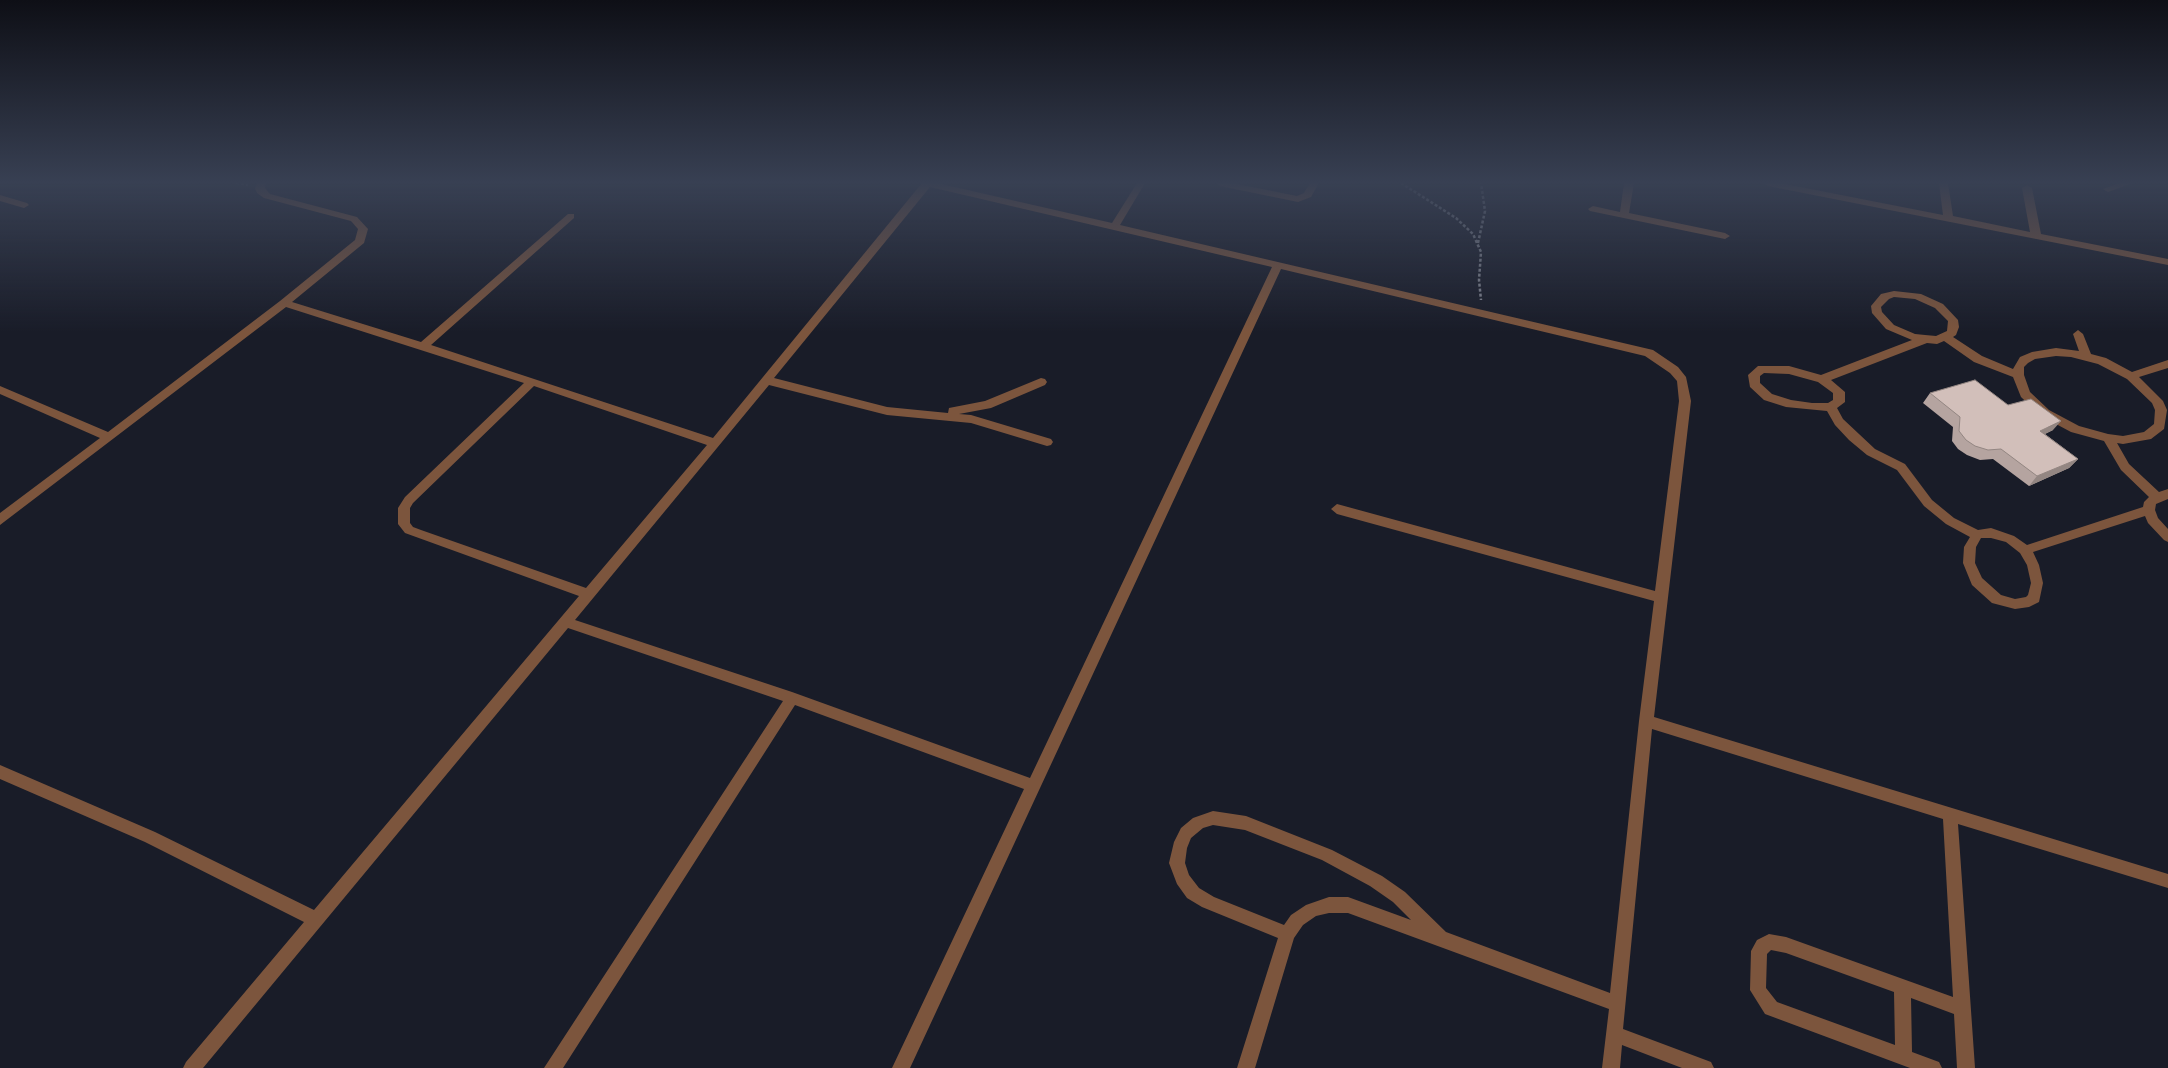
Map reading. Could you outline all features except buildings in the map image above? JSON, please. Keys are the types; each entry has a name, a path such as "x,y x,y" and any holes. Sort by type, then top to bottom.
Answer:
{"street":[{"path":"0,520 354,248 360,241 362,233"},
{"path":"424,346 553,233"},
{"path":"192,1068 715,443 886,233"},
{"path":"1135,233 1649,353 1674,370 1682,380 1685,401 1646,721 1611,1068"},
{"path":"1709,233 1725,236"},
{"path":"2021,233 2168,262"},
{"path":"901,1068 1277,266"},
{"path":"1822,379 1925,340 1946,337 1952,333 1954,327 1953,320 1939,306 1928,300 1905,294 1894,294 1879,300 1876,306 1877,313 1890,327 1925,340"},
{"path":"284,303 534,381 715,443"},
{"path":"2078,334 2086,356"},
{"path":"1946,337 1978,359 2018,375"},
{"path":"2056,352 2086,356 2102,361 2131,376 2150,392 2165,410 2160,426 2146,436 2123,440 2108,438 2075,429 2045,413 2025,394 2018,375 2019,367 2024,360 2038,354 2056,352"},
{"path":"2131,376 2168,364"},
{"path":"1768,368 1800,372 1822,379 1829,382 1838,392 1839,402 1830,407 1801,406 1774,398 1757,388 1753,379 1757,372 1768,368"},
{"path":"766,380 870,407 905,414 971,419 1046,442"},
{"path":"534,381 409,500 404,508 404,524 409,530 589,594"},
{"path":"924,414 980,407 1041,382"},
{"path":"0,390 109,437"},
{"path":"1830,407 1845,430 1862,445 1901,467 1928,503 1950,521 1977,535 1991,533 2010,538 2024,550 2036,574 2034,598 2022,604 2005,602 1982,588 1972,572 1969,554 1970,547 1977,535"},
{"path":"2108,438 2125,467 2162,495 2150,502 2149,510 2152,520 2168,537"},
{"path":"1337,509 1660,597"},
{"path":"2024,550 2149,510"},
{"path":"565,622 792,698 1034,786"},
{"path":"553,1068 792,698"},
{"path":"1646,721 2168,881"},
{"path":"0,772 150,836 316,919"},
{"path":"1950,814 1966,1068"},
{"path":"1287,934 1208,902 1192,892 1182,879 1177,863 1179,847 1186,834 1198,823 1213,818 1230,819 1246,823 1327,855 1376,881 1406,904 1441,938"},
{"path":"1246,1068 1287,934 1297,920 1312,910 1329,905 1348,905 1618,1004"},
{"path":"1933,1068 1772,1008 1758,990 1759,952 1763,946 1777,942 1963,1009"},
{"path":"1902,987 1904,1057"},
{"path":"1615,1034 1705,1068"}],"path":[{"path":"1471,233 1478,243 1482,261 1479,291 1485,314"},
{"path":"1478,243 1480,233"}]}
